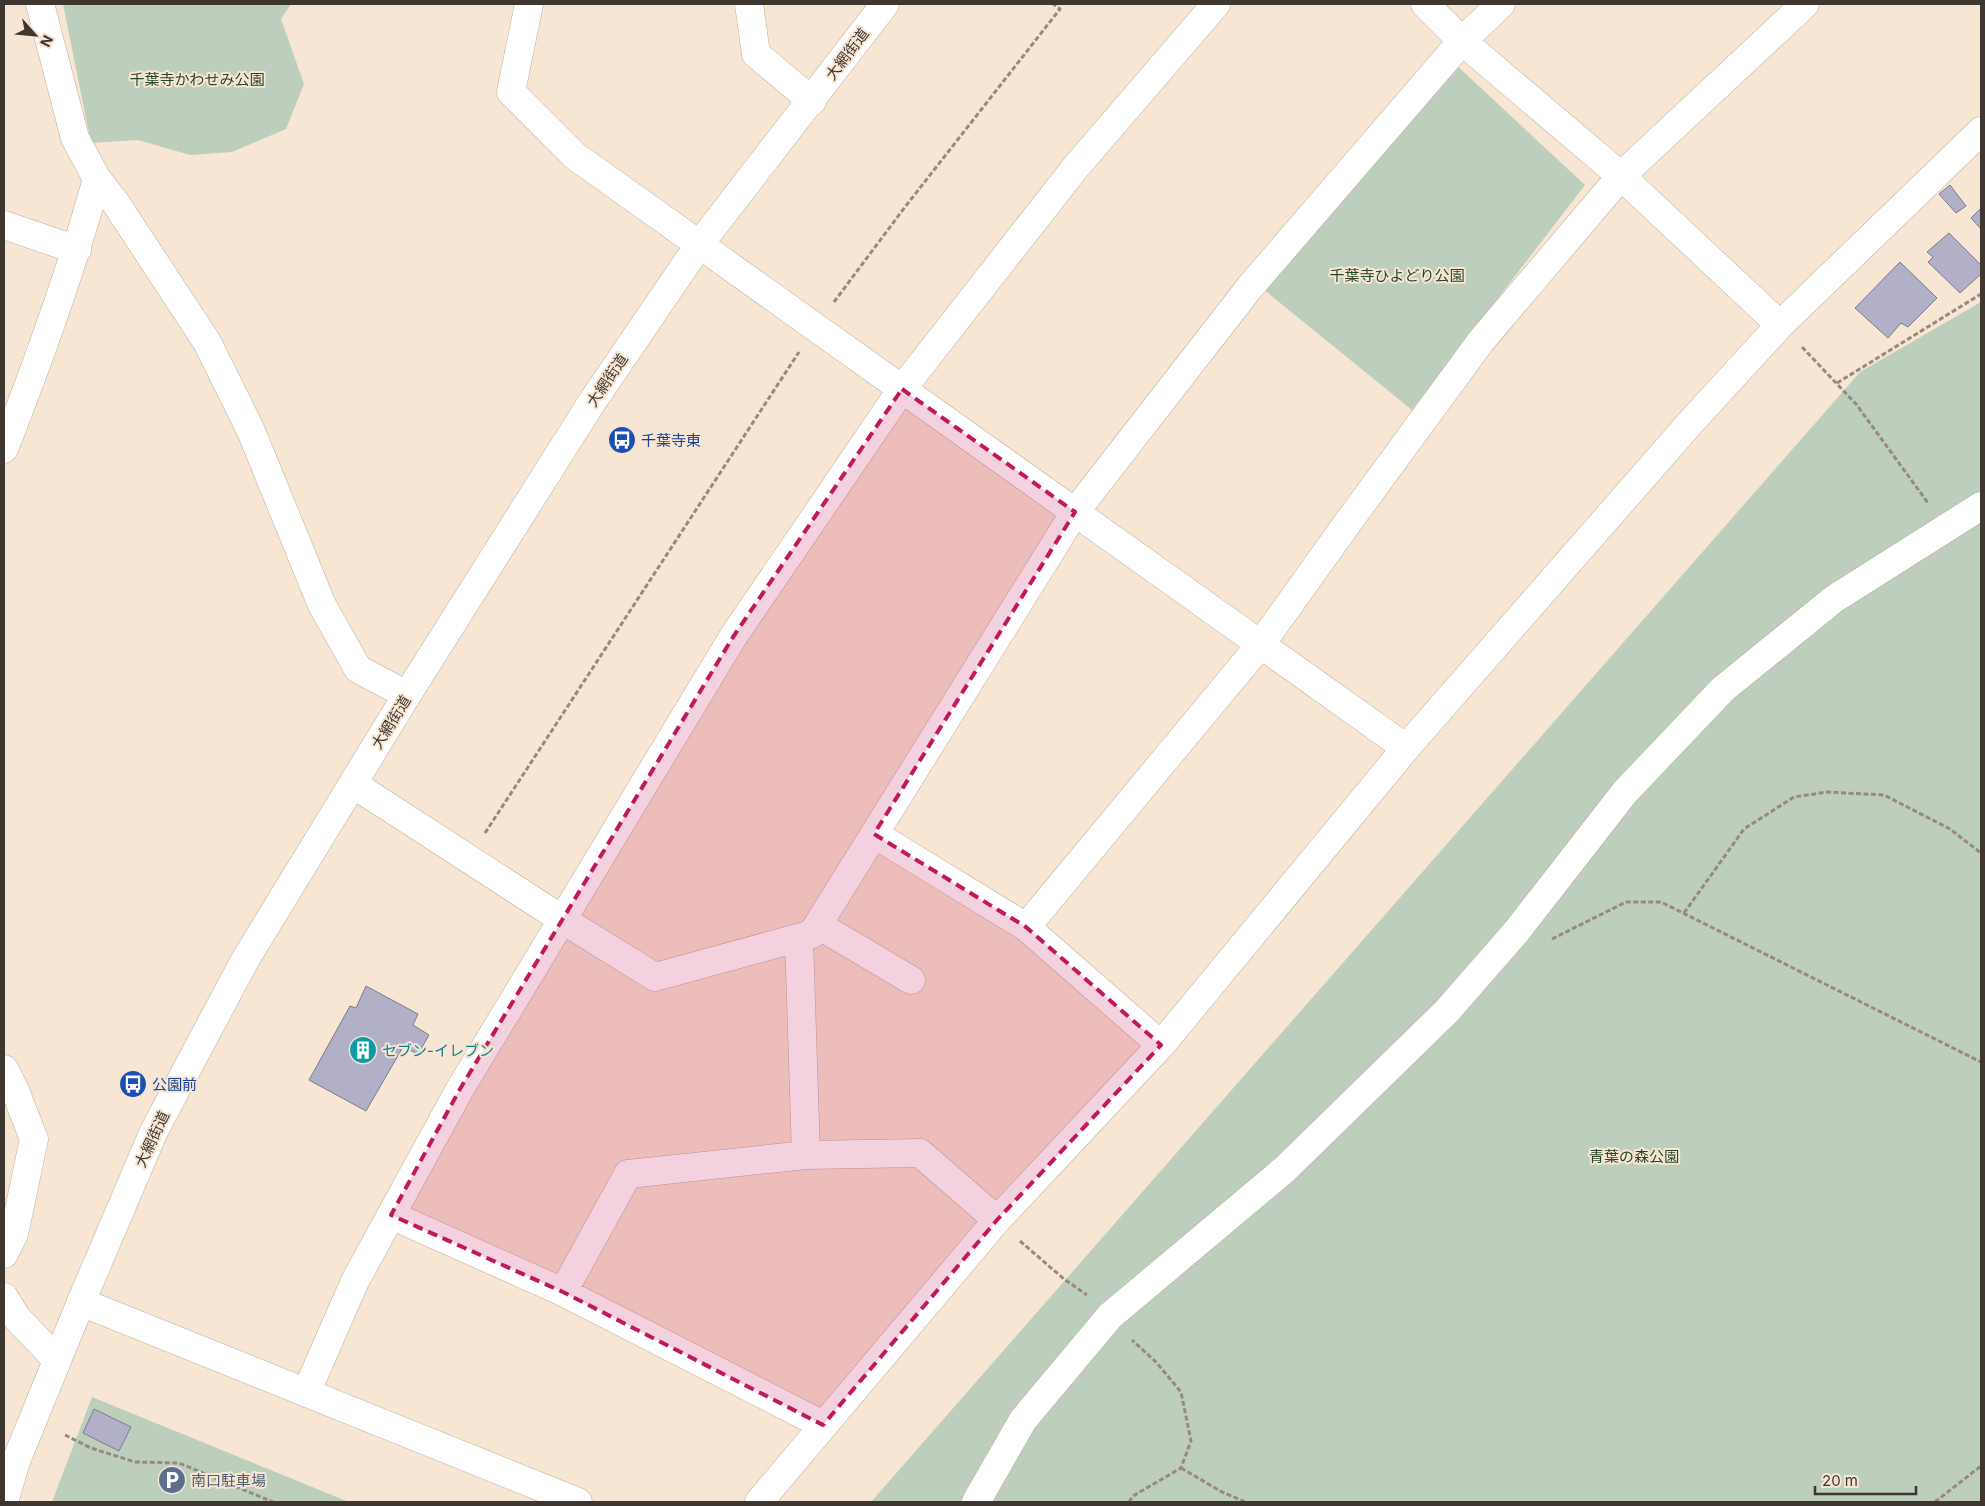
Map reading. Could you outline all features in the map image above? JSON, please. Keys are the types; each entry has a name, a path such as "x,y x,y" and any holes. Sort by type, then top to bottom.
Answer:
{"street":[{"path":"40,4 75,138 97,179 115,202 207,342 251,431 322,605 358,669 407,695"},
{"path":"528,4 511,92 574,156 1406,748"},
{"path":"749,4 756,54 812,101"},
{"name":"大網街道","path":"4,1502 16,1461 154,1131 245,960 407,695 592,402 699,245 885,4"},
{"path":"306,1393 355,1281 460,1089 733,637 902,389 1075,168 1216,4"},
{"path":"1425,4 1462,41 1621,176 1780,325"},
{"path":"806,1155 808,932 874,834 1076,512 1250,287 1462,41 1501,4"},
{"path":"1026,927 1261,644 1481,340 1621,176 1805,4"},
{"path":"759,1502 997,1220 1161,1045 1406,748 1692,422 1780,325 1981,131"},
{"path":"4,448 77,250 97,179"},
{"path":"4,225 77,250"},
{"path":"976,1502 1023,1420 1110,1316 1285,1169 1447,1011 1516,932 1625,792 1723,689 1834,599 1981,506"},
{"path":"353,784 563,920 655,977 808,932 910,980"},
{"path":"874,834 1026,927 1161,1045"},
{"path":"4,1070 14,1088 34,1139 14,1234 4,1254"},
{"path":"562,1292 628,1174 806,1155 920,1153 997,1220"},
{"path":"391,1215 562,1292 823,1425"},
{"path":"81,1302 578,1502"},
{"path":"8,1317 57,1360"}],"path":[{"path":"468,859 815,327 904,207 1060,9 1053,4"},
{"path":"1837,383 1981,294"},
{"path":"1780,325 1856,404 1946,527"},
{"path":"1684,913 1744,829 1794,797 1827,792 1884,795 1950,829 1981,853"},
{"path":"1516,932 1549,941 1626,902 1662,902 1981,1062"},
{"path":"997,1220 1064,1279 1096,1301 1129,1338 1156,1362 1181,1392 1191,1441 1181,1468 1133,1496 1129,1502"},
{"path":"64,1435 91,1448 135,1462 179,1462 273,1502"},
{"path":"1935,1502 1981,1466"},
{"path":"1181,1468 1222,1492 1246,1502"}],"highlighted area":[{"path":"902,389 1075,512 874,834 1026,927 1161,1045 997,1220 823,1425 563,1292 391,1215 460,1089 733,637"}],"green space":[{"name":"千葉寺かわせみ公園","path":"63,4 291,4 281,19 304,84 286,129 232,152 190,155 138,140 91,143"},
{"name":"千葉寺ひよどり公園","path":"1454,63 1585,185 1412,410 1263,289"},
{"name":"青葉の森公園","path":"1981,302 1981,1502 871,1502 1860,372"},
{"path":"92,1397 349,1502 52,1502"}],"building":[{"path":"1950,185 1966,206 1956,213 1939,194"},
{"path":"1981,208 1981,229 1971,218"},
{"path":"1949,233 1981,265 1981,274 1960,293 1928,262 1933,257 1927,252"},
{"path":"1900,262 1937,298 1908,327 1901,323 1888,338 1855,308"},
{"name":"セブン-イレブン","path":"366,986 418,1014 413,1025 429,1035 418,1054 403,1047 366,1111 309,1080 350,1006 356,1008"},
{"path":"94,1409 131,1427 119,1451 83,1433"}],"place":[{"name":"千葉寺東","path":"622,440"},
{"name":"セブン-イレブン","path":"363,1050"},
{"name":"公園前","path":"133,1084"},
{"name":"南口駐車場","path":"172,1480"}]}
